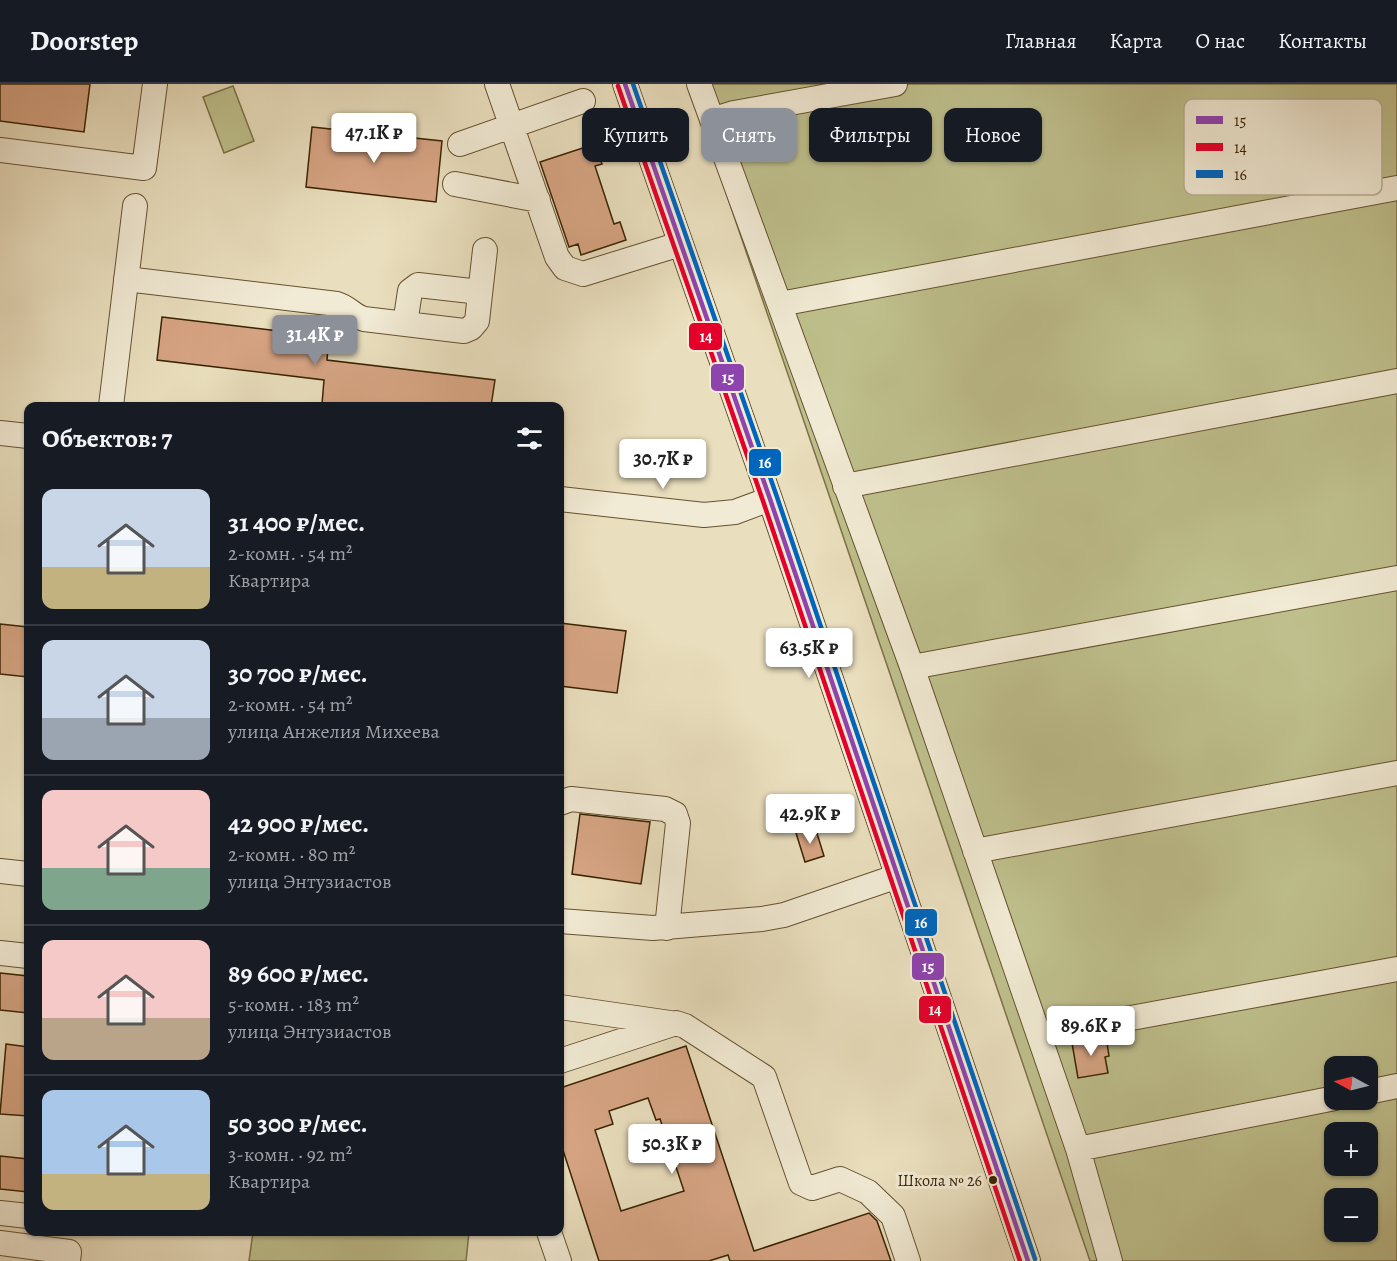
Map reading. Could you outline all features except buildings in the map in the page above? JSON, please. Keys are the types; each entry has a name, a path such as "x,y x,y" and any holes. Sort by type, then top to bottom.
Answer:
{"street":[{"path":"0,150 144,168 155,84"},
{"path":"497,84 557,257 565,268 583,274 598,271 680,244"},
{"path":"625,84 770,499 1028,1261"},
{"path":"699,84 708,108"},
{"path":"763,108 895,84"},
{"path":"460,144 583,101"},
{"path":"728,162 912,667 1078,1149 1110,1261"},
{"path":"455,184 538,200"},
{"path":"1382,191 1397,188"},
{"path":"780,304 1360,195"},
{"path":"111,402 135,206"},
{"path":"126,279 337,304 344,306 364,320 468,330 477,321 485,250"},
{"path":"405,324 409,296 413,287 418,285 480,292"},
{"path":"845,486 1397,381"},
{"path":"0,433 24,436"},
{"path":"564,499 704,515 735,512 770,499"},
{"path":"912,667 1397,578"},
{"path":"975,851 1397,773"},
{"path":"564,802 571,799 665,809 675,813 678,823 667,928"},
{"path":"0,871 24,873"},
{"path":"564,921 667,928 762,919 784,915 898,876"},
{"path":"0,953 24,956"},
{"path":"1039,1035 1397,969"},
{"path":"564,1008 686,1026 762,1074 801,1183 812,1188 840,1179 868,1192 893,1216 908,1261"},
{"path":"564,1060 676,1023"},
{"path":"1378,1090 1397,1086"},
{"path":"1078,1149 1324,1100"},
{"path":"0,1213 24,1216"},
{"path":"550,1236 559,1261"},
{"path":"0,1243 69,1252 68,1261"}],"green space":[{"path":"689,84 1397,84 1397,1261 1090,1261 716,162 797,162 797,108 701,108 701,119"},
{"path":"233,86 254,141 224,153 203,97"},
{"path":"252,1236 469,1236 466,1261 249,1261"}],"transit line":[{"name":"15","path":"625,84 770,499 1028,1261"},
{"name":"16","path":"633,84 777,497 1035,1259"},
{"name":"14","path":"618,86 763,501 1020,1261"}],"place":[{"name":"Школа № 26","path":"993,1180"}]}
